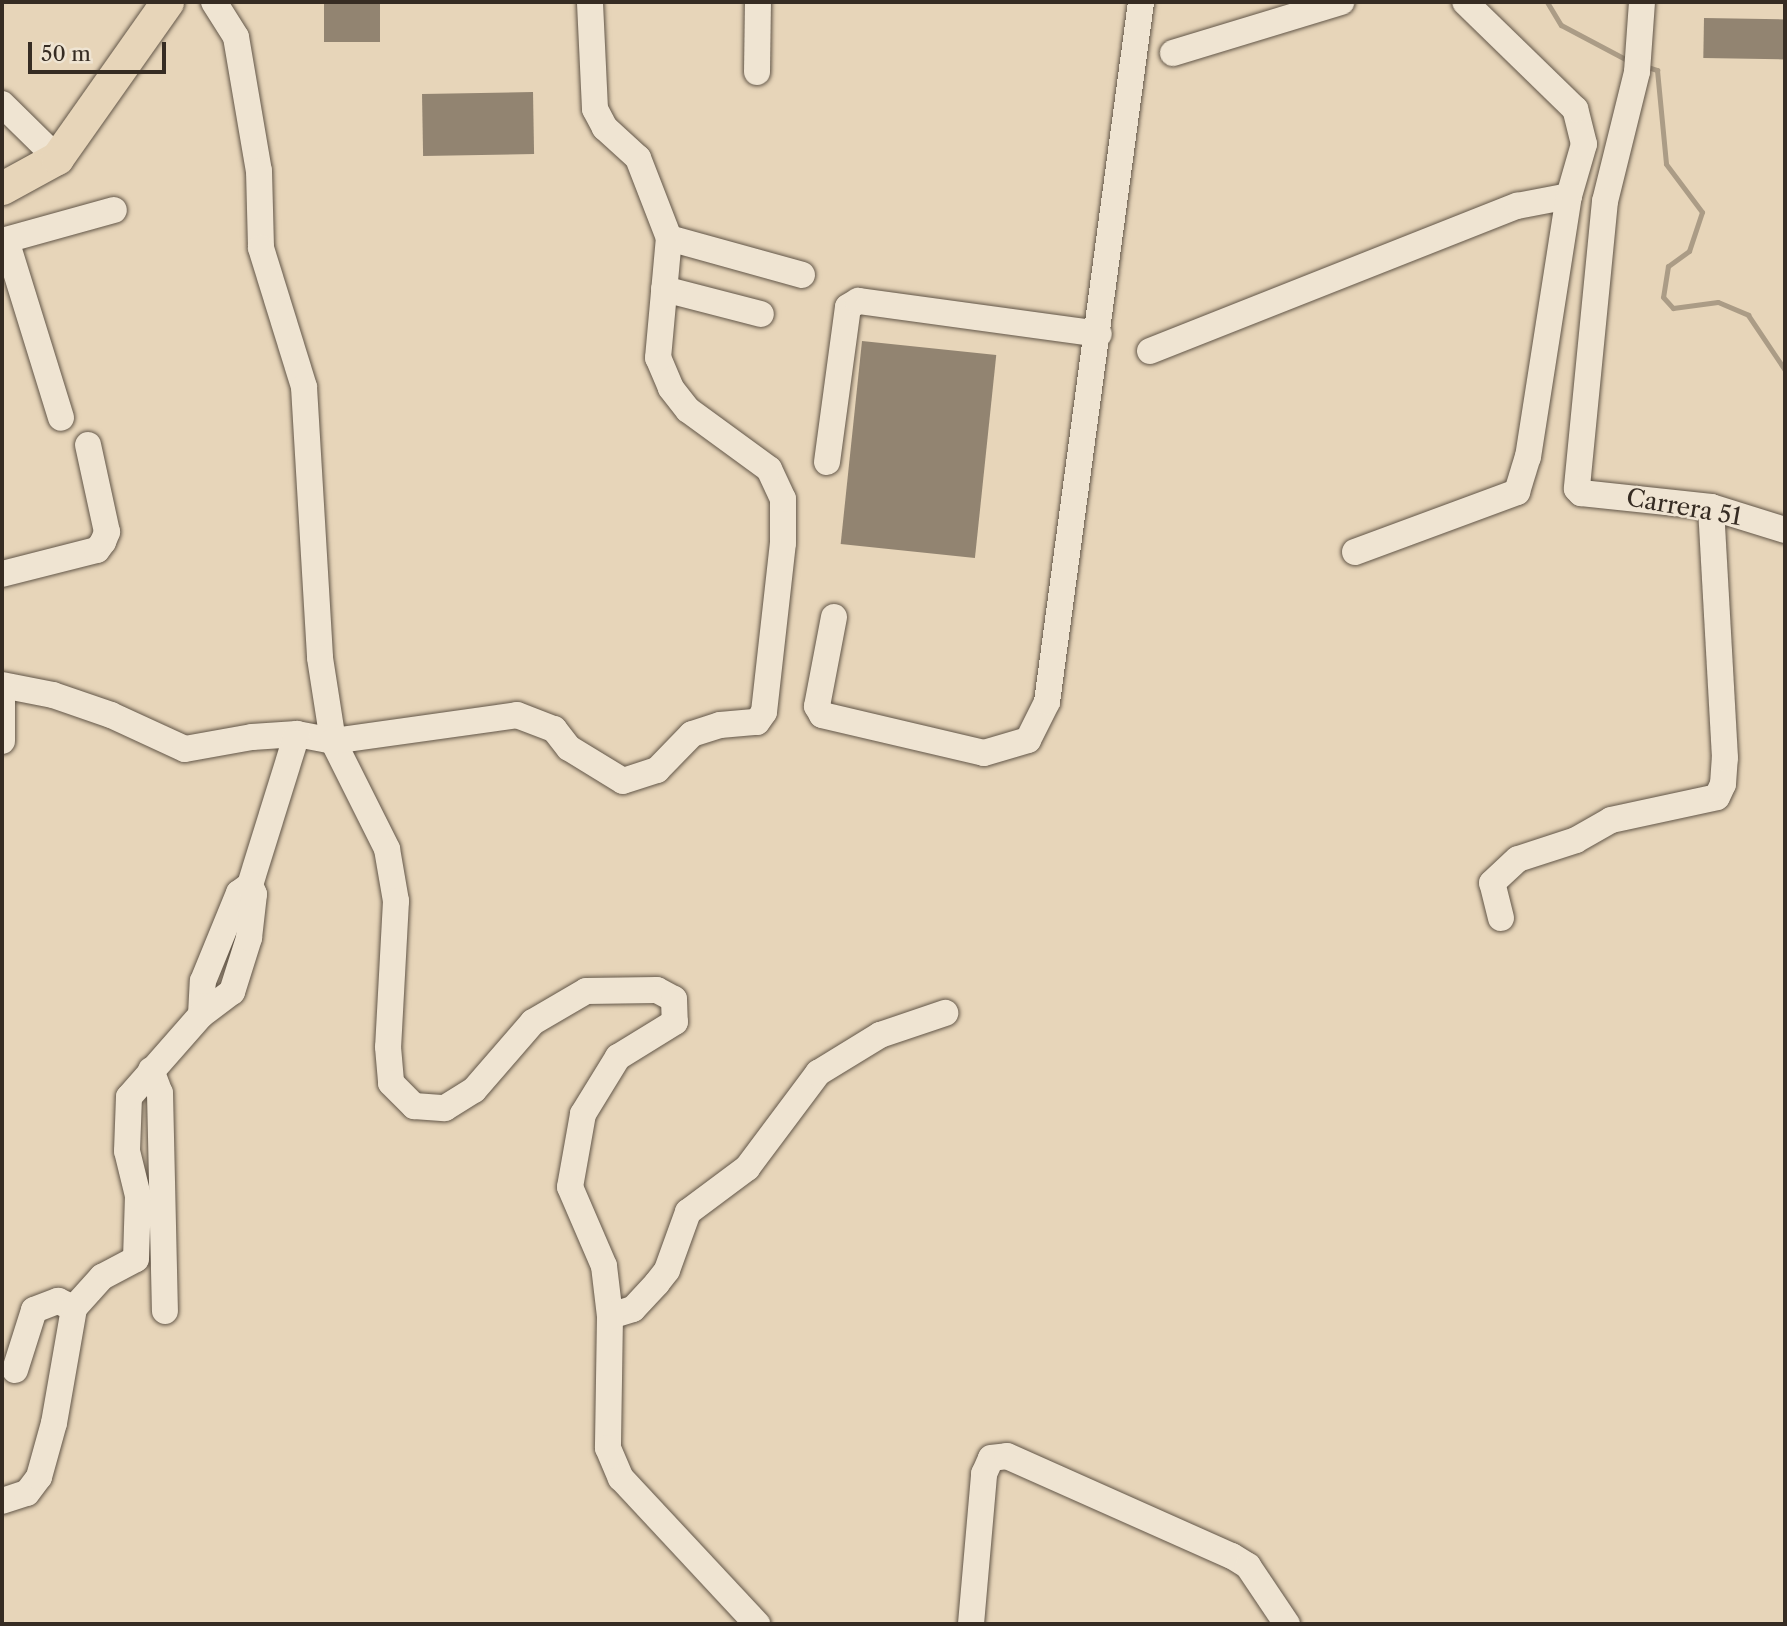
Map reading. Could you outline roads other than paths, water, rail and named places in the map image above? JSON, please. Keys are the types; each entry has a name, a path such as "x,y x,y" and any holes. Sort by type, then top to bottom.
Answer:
{"main road":[{"path":"2,188 57,158 161,8"}],"street":[{"path":"214,2 236,37 259,171 261,248 304,387 320,658 333,741 387,849 396,901 388,1047 391,1083 414,1106 445,1108 474,1090 533,1022 586,991 657,990 674,999 676,1022 618,1057 583,1114 573,1158 570,1188 604,1266 610,1316 608,1448 621,1478 757,1624"},
{"path":"2,685 53,695 110,715 185,749 298,734 333,741 517,715 554,729 569,748 624,781 657,770 691,734 720,725 757,722 764,712 783,543 783,499 769,469 688,410 671,388 658,358 669,238 638,158 605,128 595,108 590,2"},
{"path":"757,72 758,2"},
{"path":"834,617 817,706 822,715 984,753 1028,740 1047,702 1099,334 1101,292 1141,2"},
{"path":"1173,53 1341,2"},
{"path":"1355,552 1517,492 1528,457 1569,196 1584,145 1576,109 1465,2"},
{"name":"Carrera 51","path":"1642,2 1637,66 1605,201 1577,489 1581,493 1711,507 1785,530"},
{"path":"2,104 57,158"},
{"path":"1150,351 1517,206 1569,196"},
{"path":"61,418 4,240 114,210"},
{"path":"669,238 802,275"},
{"path":"664,289 761,314"},
{"path":"827,462 848,307 858,301 1099,334"},
{"path":"2,574 97,550 103,542 107,532 88,445"},
{"path":"1501,918 1492,883 1518,859 1576,840 1611,820 1717,797 1723,784 1711,507"},
{"path":"2,697 2,741"},
{"path":"2,1501 27,1493 38,1477 54,1423 74,1308 91,1286 113,1268 136,1259 139,1252 138,1196 127,1151 129,1097 201,1015 203,981 223,925 239,893 250,885 298,734"},
{"path":"610,1316 633,1309 657,1283 667,1270 688,1212 747,1168 818,1073 880,1035 945,1013"},
{"path":"151,1070 160,1094 165,1311"},
{"path":"15,1370 34,1310 58,1301 74,1308"},
{"path":"971,1624 984,1474 991,1458 1007,1456 1232,1556 1248,1566 1287,1624"}],"waterway":[{"path":"1547,2 1561,25 1631,62"},
{"path":"1644,66 1657,70 1666,164 1702,212 1689,251 1668,266 1663,297 1673,308 1718,302 1748,315 1785,370"}]}
